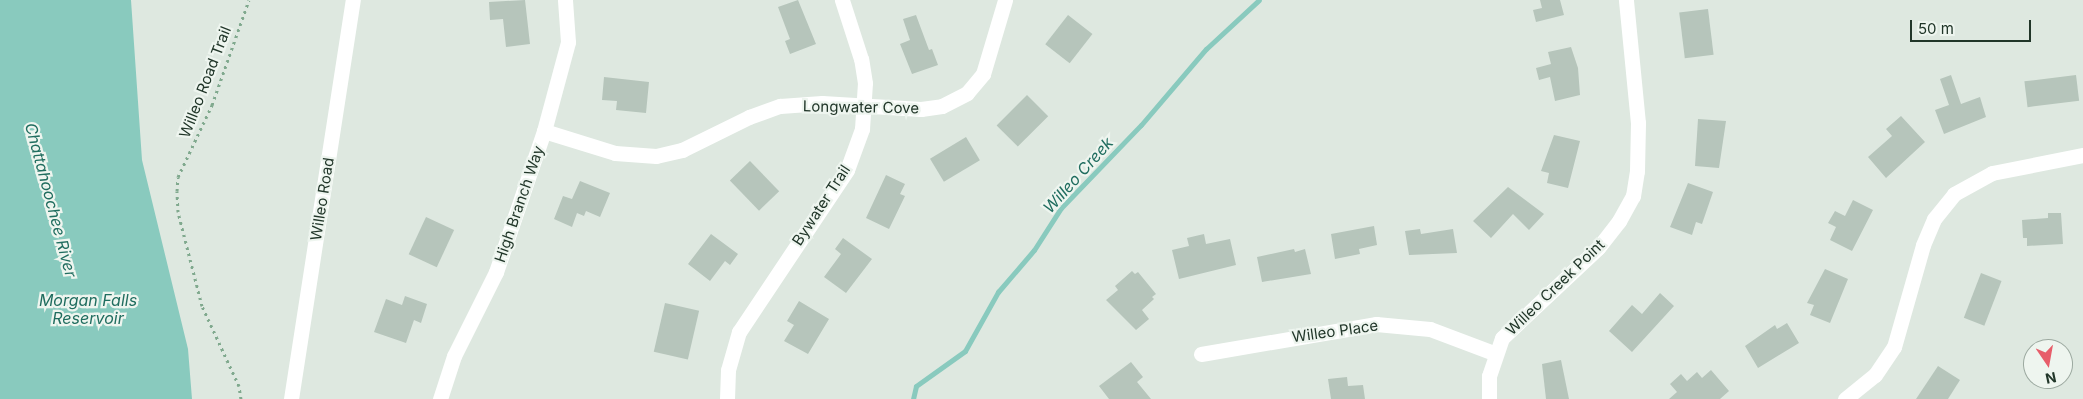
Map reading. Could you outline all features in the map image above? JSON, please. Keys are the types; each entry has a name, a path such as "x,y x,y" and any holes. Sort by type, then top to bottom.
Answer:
{"street":[{"name":"Willeo Road","path":"291,399 353,0"},
{"name":"High Branch Way","path":"440,399 454,356 496,272 544,131 568,42 565,0"},
{"name":"Bywater Trail","path":"727,399 728,370 739,332 846,170 862,129 865,105 862,59 842,0"},
{"name":"Longwater Cove","path":"544,131 615,154 656,156 682,150 749,117 780,106 822,103 921,109 942,106 967,93 983,74 1005,0"},
{"name":"Willeo Creek Point","path":"1489,399 1489,376 1494,353 1510,328 1598,248 1619,221 1633,196 1638,171 1638,123 1626,0"},
{"path":"1845,399 1875,375 1894,348 1923,245 1934,219 1954,194 1992,173 2083,155"},
{"name":"Willeo Place","path":"1202,354 1376,324 1430,329 1494,353"}],"path":[{"name":"Willeo Road Trail","path":"241,399 240,386 202,306 178,212 178,177 212,105 249,0"}],"water":[{"name":"Morgan Falls Reservoir","path":"0,0 131,0 142,160 188,349 192,399 0,399"}],"building":[{"path":"525,0 530,44 506,47 503,19 490,20 489,2"},
{"path":"798,0 816,44 790,54 785,41 790,39 778,7"},
{"path":"1540,0 1560,0 1564,15 1536,22 1533,10 1542,8"},
{"path":"1708,9 1714,55 1685,58 1679,13"},
{"path":"916,15 929,50 932,49 938,65 912,74 900,44 910,40 903,19"},
{"path":"1068,15 1092,34 1070,63 1045,44"},
{"path":"1571,47 1578,68 1580,95 1555,101 1550,77 1539,80 1536,68 1551,64 1548,52"},
{"path":"1951,75 1961,104 1980,97 1986,117 1944,134 1935,110 1949,105 1940,79"},
{"path":"2076,75 2079,101 2028,107 2024,81"},
{"path":"604,77 649,82 646,113 616,110 617,101 602,100"},
{"path":"1027,95 1048,116 1018,147 997,125"},
{"path":"1901,116 1925,142 1886,178 1868,157 1892,136 1886,129"},
{"path":"1698,119 1726,121 1719,168 1695,166"},
{"path":"1554,135 1580,141 1568,188 1547,183 1549,173 1541,171"},
{"path":"966,137 980,160 944,182 930,159"},
{"path":"750,161 779,191 759,211 730,180"},
{"path":"886,175 905,184 900,194 905,196 889,229 866,218"},
{"path":"580,181 610,193 600,217 586,211 584,216 577,213 572,227 554,219 563,196 572,199"},
{"path":"1688,183 1713,192 1702,224 1696,222 1692,235 1670,227"},
{"path":"1508,187 1544,214 1529,230 1513,214 1491,238 1473,221"},
{"path":"1853,200 1873,210 1852,251 1830,240 1836,227 1828,223 1835,211 1845,216"},
{"path":"2048,213 2061,213 2063,244 2027,246 2027,238 2023,238 2022,220 2048,218"},
{"path":"426,217 454,230 437,267 409,254"},
{"path":"1374,226 1377,245 1359,249 1360,254 1335,259 1331,234"},
{"path":"1420,229 1421,234 1453,229 1457,253 1409,255 1405,231"},
{"path":"711,234 738,254 730,265 725,261 710,281 688,264"},
{"path":"1204,234 1206,244 1230,239 1236,265 1179,279 1172,250 1189,246 1187,238"},
{"path":"843,238 872,259 846,293 824,277 841,254 835,249"},
{"path":"1294,249 1295,252 1305,249 1311,274 1262,282 1257,257"},
{"path":"1825,269 1848,279 1830,323 1810,315 1814,305 1807,303"},
{"path":"1132,271 1135,274 1138,272 1156,294 1152,297 1154,299 1142,310 1149,319 1136,330 1106,300 1118,290 1115,286"},
{"path":"1981,273 2002,281 1984,326 1964,318"},
{"path":"1660,293 1674,306 1632,352 1609,331 1632,305 1642,314"},
{"path":"405,296 427,304 421,323 414,320 406,343 374,332 386,299 402,305"},
{"path":"799,301 829,319 808,354 784,341 794,325 787,321"},
{"path":"665,303 699,311 688,360 654,352"},
{"path":"1787,323 1799,343 1758,368 1745,346 1775,325 1777,329"},
{"path":"1561,360 1569,399 1546,399 1542,364"},
{"path":"1131,362 1143,377 1137,382 1151,399 1109,399 1099,386"},
{"path":"1938,366 1960,380 1948,399 1916,399"},
{"path":"1711,370 1729,391 1720,399 1669,399 1677,392 1670,384 1681,374 1687,381 1697,372 1702,378"},
{"path":"1347,377 1348,386 1363,385 1365,399 1331,399 1328,379"}],"waterway":[{"name":"Willeo Creek","path":"913,399 916,386 965,351 998,292 1034,250 1061,208 1141,125 1206,49 1259,0"}],"water label":[{"name":"Chattahoochee River","path":"51,200"}]}
